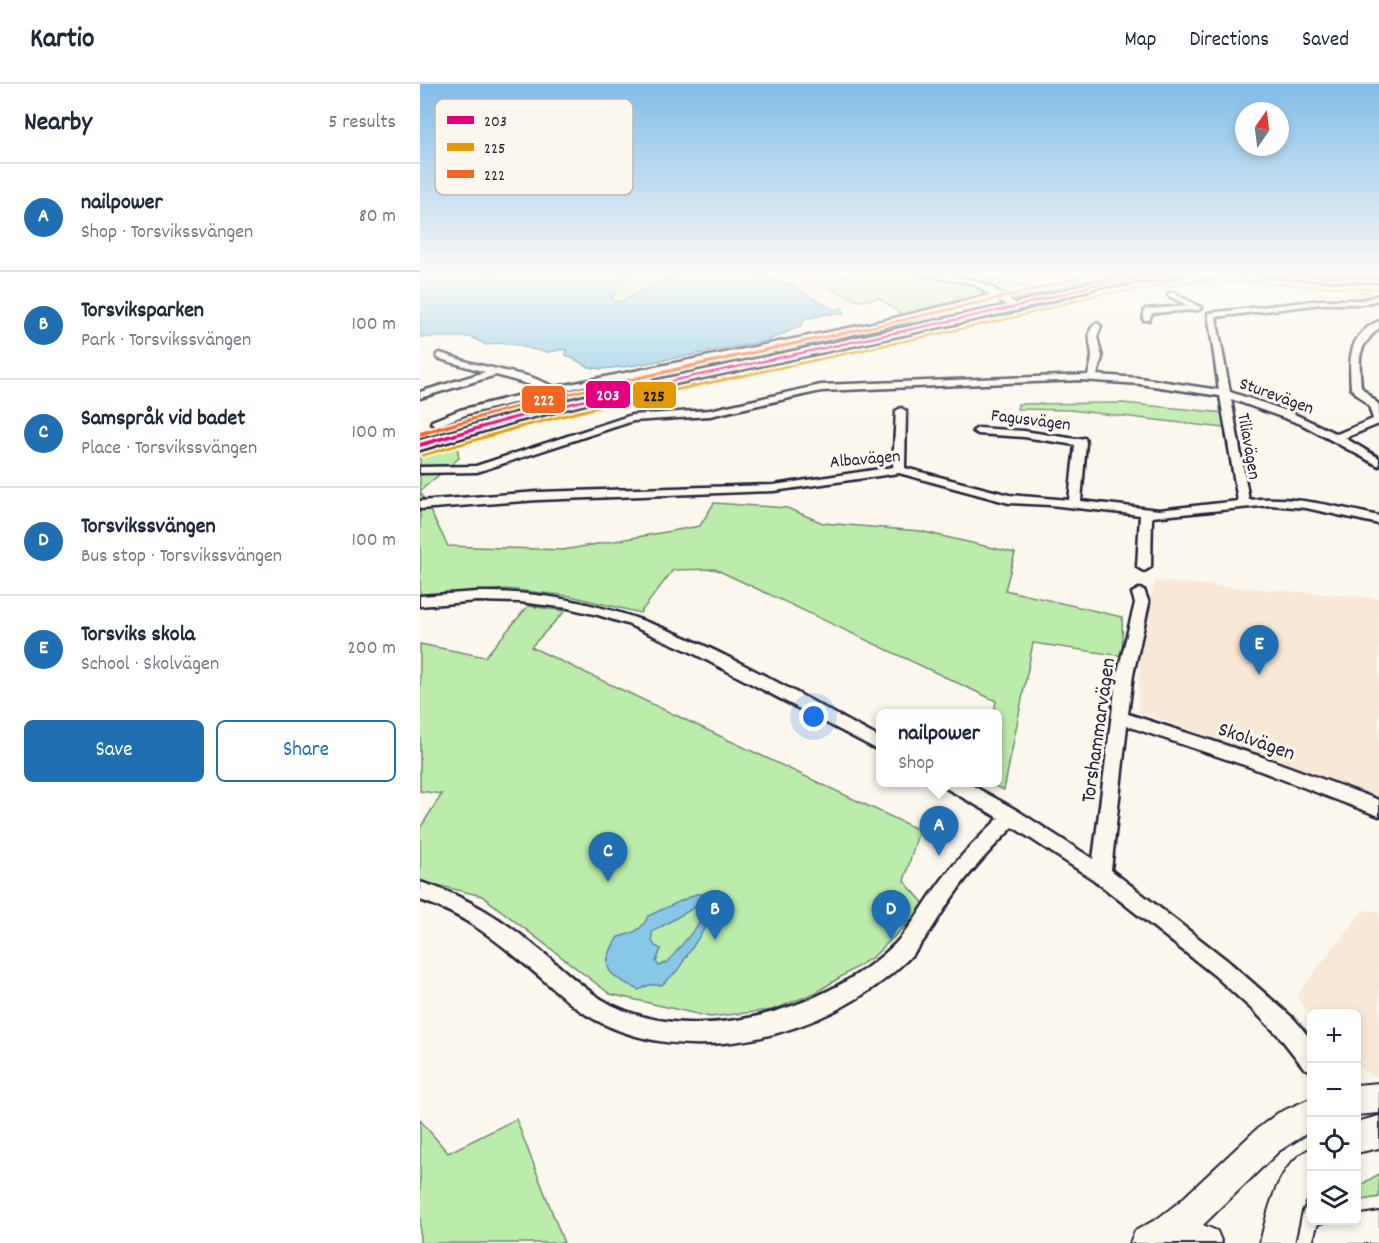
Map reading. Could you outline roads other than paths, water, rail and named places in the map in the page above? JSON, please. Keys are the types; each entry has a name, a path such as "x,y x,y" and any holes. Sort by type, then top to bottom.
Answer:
{"main road":[{"path":"420,445 513,418 606,396 918,328"},
{"path":"1334,1241 1379,1233"}],"street":[{"path":"436,423 464,412 554,390 864,328"},
{"path":"1092,378 1096,357 1093,337 1095,328"},
{"name":"Sturevägen","path":"1213,328 1225,394 1276,409 1339,437 1379,463"},
{"path":"1339,437 1379,420 1374,405 1356,388 1354,356 1359,340 1374,328"},
{"path":"440,356 463,366 537,382 554,390"},
{"path":"420,395 494,373"},
{"path":"420,470 477,469 644,415 710,413 821,388 1092,378 1140,381 1225,394"},
{"name":"Tiliavägen","path":"1225,394 1244,503"},
{"path":"899,470 901,411"},
{"name":"Fagusvägen","path":"978,431 1081,441 1075,503"},
{"name":"Albavägen","path":"420,506 549,495 774,488 899,470 1009,499 1075,503 1146,513 1271,501 1306,504 1379,520"},
{"path":"1144,567 1146,513"},
{"name":"Torshammarvägen","path":"1101,874 1125,675 1142,603 1139,593"},
{"path":"420,601 533,598 573,604 629,620 696,646 876,743"},
{"name":"Skolvägen","path":"1119,717 1256,762 1379,808"},
{"path":"958,787 1012,816 1101,874 1221,968 1264,1005 1287,1028 1307,1055"},
{"path":"420,891 457,904 495,926 597,1009 656,1031 688,1035 718,1034 756,1028 816,1008 859,984 896,957 912,940 974,854 1012,816"},
{"path":"1361,1100 1379,1098"},
{"path":"1157,1239 1253,1153 1297,1118 1307,1114"},
{"path":"1279,1232 1299,1179 1307,1169"},
{"path":"1157,1239 1193,1238 1205,1243"}],"water":[{"path":"420,328 796,328 767,341 631,366 601,369 589,367 566,355 566,350 548,352 502,343 486,345 472,337 420,337"},
{"path":"717,893 719,906 677,971 662,985 649,985 639,990 620,980 609,970 608,957 618,937 636,931 648,916 696,894","holes":["695,907 703,913 702,920 668,962 659,966 656,962 661,949 652,941 652,932"]}],"place":[{"name":"Torsviks skola","path":"1259,675"},
{"name":"nailpower","path":"939,856"},
{"name":"Samspråk vid badet","path":"608,882"},
{"name":"Torsviksparken","path":"715,940"},
{"name":"Torsvikssvängen","path":"891,940"}]}
